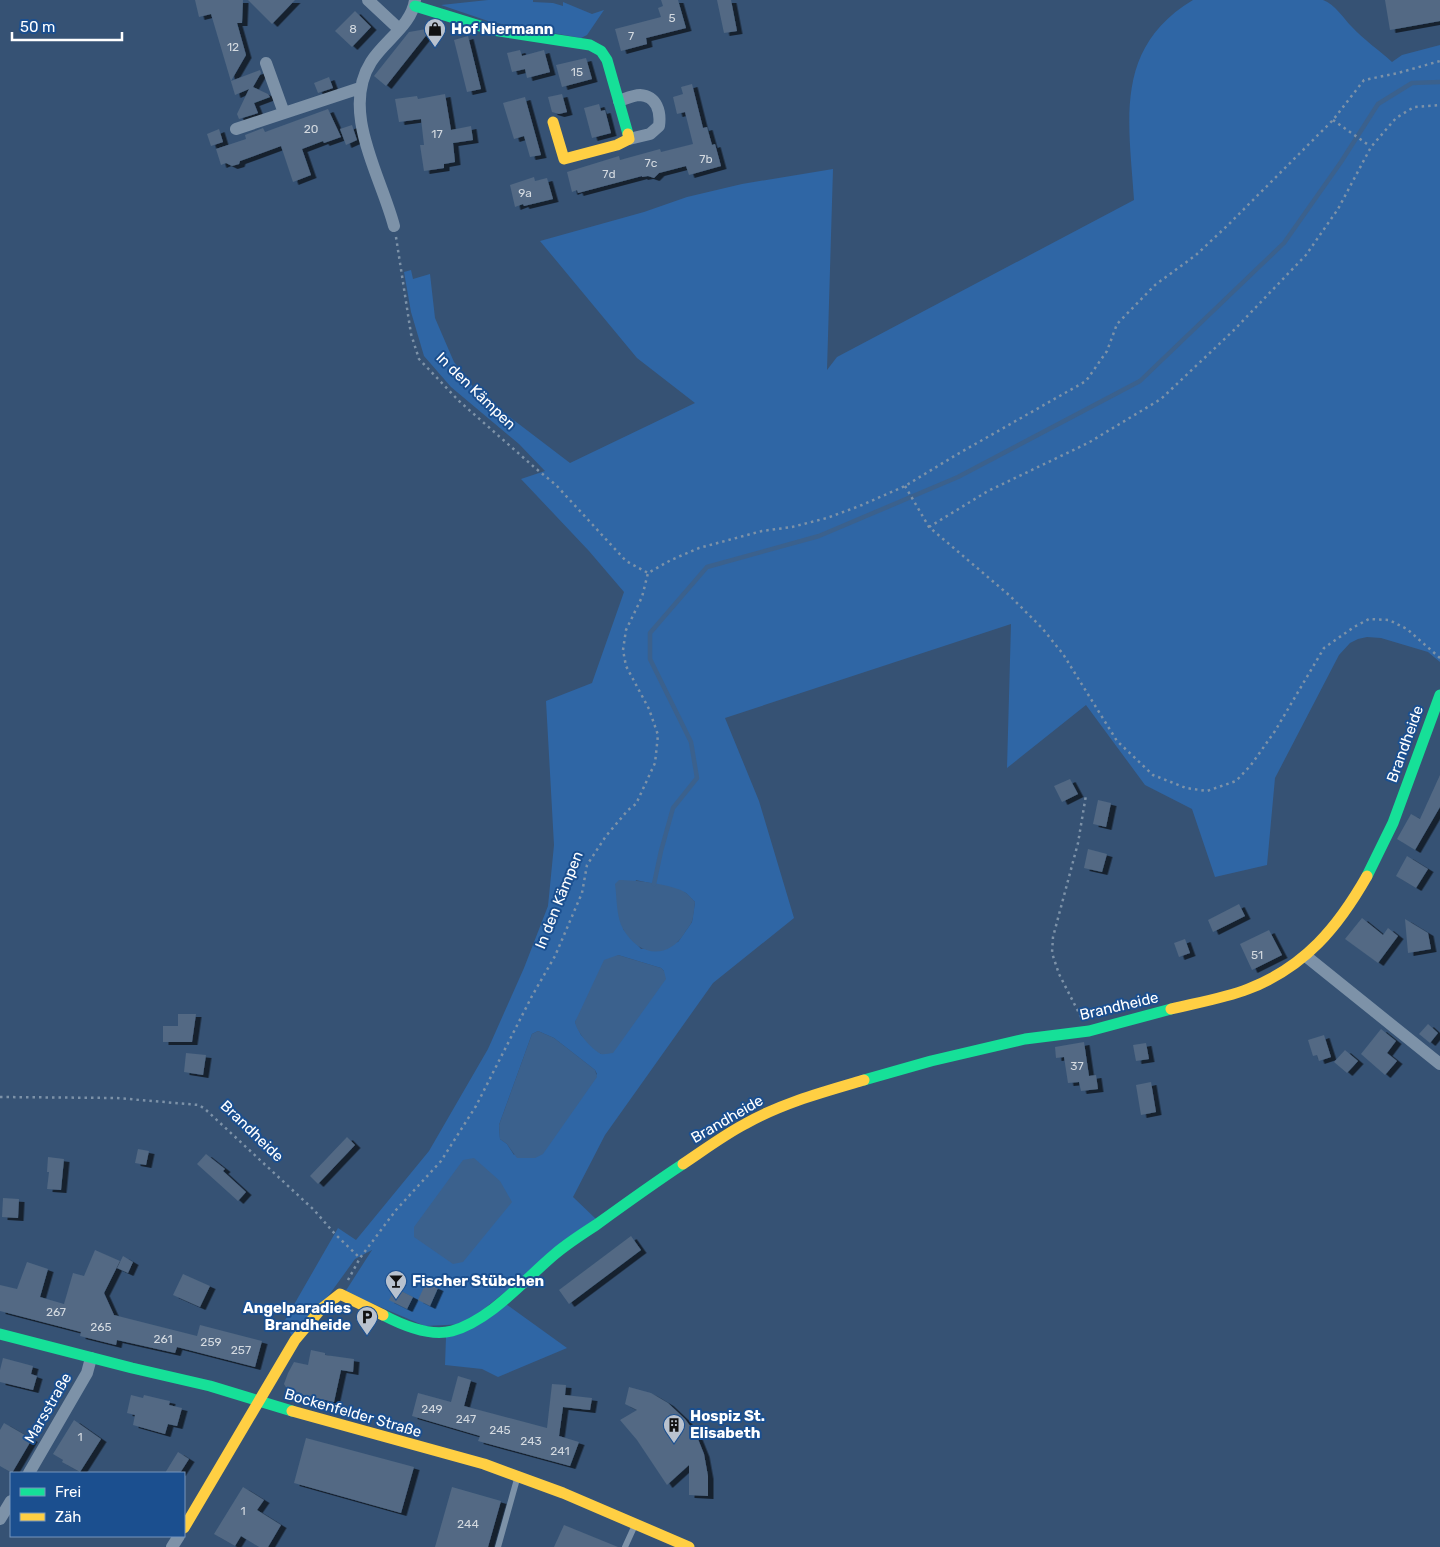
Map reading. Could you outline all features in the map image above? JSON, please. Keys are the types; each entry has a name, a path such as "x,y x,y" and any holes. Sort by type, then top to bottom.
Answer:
{"street":[{"path":"368,0 399,29"},
{"path":"394,226 363,131 360,110 360,88 372,61 408,17 415,3 493,30 590,45 601,51 607,60 629,139"},
{"path":"266,63 284,113"},
{"path":"236,129 360,88"},
{"path":"553,122 564,159 650,134 659,126 660,110 656,102 639,95 619,101"},
{"name":"Brandheide","path":"340,1294 388,1318 414,1328 434,1332 451,1330 469,1324 503,1301 556,1253 645,1189 744,1124 774,1110 823,1092 930,1061 1025,1039 1089,1031 1248,989 1277,977 1307,957 1341,918 1376,861 1396,817 1440,695"},
{"path":"1307,957 1440,1064"},
{"path":"185,1526 296,1340 321,1309 340,1294"},
{"name":"Bockenfelder Straße","path":"0,1334 210,1386 331,1423 484,1464 518,1476 689,1547"},
{"name":"Marsstraße","path":"31,1472 87,1373 91,1358"},
{"path":"0,1519 10,1503"}],"lane":[{"path":"498,1547 518,1476"},
{"path":"625,1547 636,1524"}],"path":[{"path":"648,573 671,560 699,548 762,531 792,527 827,518 862,505 905,486 956,454 1086,381 1107,351 1117,324 1155,285 1196,255 1228,225 1332,120 1364,80 1440,61"},
{"path":"929,527 988,491 1088,443 1161,399 1234,330 1306,255 1338,209 1371,147 1396,118 1414,107 1440,106"},
{"path":"1332,120 1371,147"},
{"name":"In den Kämpen","path":"340,1294 360,1258 396,1210 441,1162 476,1106 532,996 555,956 582,893 587,865 606,836 628,810 636,804 655,763 658,735 649,709 626,666 623,650 626,630 642,597 648,573 626,561 556,484 459,401 419,358 411,334 394,226"},
{"path":"905,486 929,527 1010,595 1042,628 1063,654 1117,741 1153,775 1186,788 1207,792 1236,781 1251,765 1275,731 1324,648 1369,619 1389,620 1406,628 1440,658"},
{"path":"1086,795 1078,843 1053,937 1052,953 1059,974 1089,1031"},
{"name":"Brandheide","path":"0,1097 117,1098 199,1105 206,1108 314,1210 360,1258"}],"shaded area":[{"path":"488,0 533,0 533,2 553,3 563,6 563,2 592,14 604,10 587,35 581,38 491,22 441,5"},
{"path":"1193,0 1323,0 1335,8 1357,32 1392,62 1402,55 1440,45 1440,662 1428,652 1381,638 1367,637 1350,643 1339,655 1275,778 1267,865 1215,877 1192,809 1145,785 1086,705 1007,768 1011,624 725,718 759,801 794,918 713,983 605,1135 573,1197 596,1219 465,1324 425,1326 345,1292 372,1250 355,1259 329,1295 292,1336 284,1322 338,1228 356,1240 429,1151 488,1049 524,968 548,906 554,845 546,701 592,683 624,592 589,551 521,479 545,471 519,444 451,387 424,356 411,312 404,272 411,270 413,279 430,274 435,318 454,362 477,392 570,463 695,403 637,358 540,241 644,212 687,197 742,184 833,169 827,370 837,357 1134,200 1129,115 1132,89 1138,64 1149,41 1167,19","holes":["636,880 686,893 695,902 692,922 678,942 641,949 623,929","618,955 661,968 664,971 601,1054 581,1035 575,1022","538,1031 554,1038 595,1070 597,1074 514,1155 507,1144 500,1139 499,1125 532,1034"]},
{"path":"619,880 672,887 691,897 695,902 692,921 677,943 661,951 652,951 636,945 629,938 623,929 618,913 615,884"},
{"path":"618,955 661,968 666,979 613,1053 601,1054 593,1049 585,1040 575,1022 604,960"},
{"path":"538,1031 554,1038 595,1070 597,1077 543,1154 535,1158 517,1158 507,1144 500,1139 499,1125 532,1034"},
{"path":"474,1158 500,1181 512,1202 463,1262 453,1264 414,1237 414,1227 463,1160"},
{"path":"506,1304 567,1348 498,1377 482,1369 445,1365 446,1337"}],"building":[{"path":"195,0 243,0 242,23 237,23 246,55 231,81 260,70 261,73 253,87 268,94 270,97 254,103 258,113 239,119 237,114 249,89 235,95 211,14 199,17"},
{"path":"248,0 295,0 272,24"},
{"path":"661,0 678,0 686,28 646,38 647,44 621,51 615,29 661,17 658,8 663,6"},
{"path":"717,0 731,0 737,31 724,33"},
{"path":"1385,0 1440,0 1440,21 1390,30"},
{"path":"355,11 371,27 352,47 335,31"},
{"path":"432,28 386,86 374,76 409,32"},
{"path":"468,36 481,89 467,92 454,40"},
{"path":"520,50 522,56 544,50 550,72 527,78 525,69 512,72 507,53"},
{"path":"586,58 592,79 562,87 556,65"},
{"path":"329,77 333,88 318,93 314,83"},
{"path":"692,84 703,128 707,127 712,145 715,144 721,166 689,175 686,166 659,173 654,178 642,176 578,193 577,190 572,192 567,172 619,156 620,160 660,149 661,152 693,144 685,112 677,114 673,97 683,94 681,87"},
{"path":"445,94 451,130 471,126 473,140 453,143 455,162 444,164 444,168 424,171 420,145 424,145 421,119 399,122 395,99 417,96 418,99"},
{"path":"562,94 567,112 559,114 552,112 548,97"},
{"path":"525,97 541,155 530,157 524,136 514,139 503,103"},
{"path":"599,104 601,111 605,110 611,133 592,138 584,108"},
{"path":"328,109 341,137 302,149 311,175 293,182 281,146 240,161 239,164 232,166 226,163 221,165 216,149 246,139 245,135 263,128 265,132"},
{"path":"352,125 357,140 346,145 340,129"},
{"path":"219,129 223,142 211,146 207,134"},
{"path":"534,177 535,181 547,178 553,199 515,207 510,185"},
{"path":"1440,775 1440,807 1415,850 1397,839 1411,814 1420,819"},
{"path":"1070,779 1078,794 1062,802 1054,786"},
{"path":"1098,800 1111,803 1106,827 1093,824"},
{"path":"1088,849 1107,854 1102,872 1084,868"},
{"path":"1407,856 1428,869 1416,888 1396,876"},
{"path":"1239,904 1245,916 1213,932 1208,920"},
{"path":"1362,918 1383,935 1388,928 1398,936 1378,963 1345,939"},
{"path":"1405,919 1428,933 1431,949 1408,953"},
{"path":"1269,930 1282,955 1252,970 1240,944"},
{"path":"1185,939 1190,953 1179,957 1174,943"},
{"path":"178,1014 196,1014 192,1042 163,1042 163,1026 178,1026"},
{"path":"1428,1024 1438,1033 1430,1043 1419,1034"},
{"path":"1381,1029 1396,1041 1387,1053 1397,1061 1385,1075 1361,1054"},
{"path":"1324,1035 1331,1057 1319,1061 1317,1055 1313,1056 1308,1040"},
{"path":"1084,1042 1089,1076 1096,1075 1098,1089 1081,1091 1079,1082 1068,1083 1064,1057 1056,1058 1055,1047"},
{"path":"1146,1043 1149,1059 1136,1061 1133,1045"},
{"path":"1345,1050 1358,1061 1347,1073 1334,1062"},
{"path":"186,1053 206,1055 203,1075 184,1072"},
{"path":"1151,1082 1156,1112 1141,1115 1136,1085"},
{"path":"347,1137 355,1145 318,1184 310,1176"},
{"path":"138,1149 149,1151 146,1165 135,1163"},
{"path":"206,1154 225,1169 223,1171 246,1192 238,1201 197,1164"},
{"path":"48,1157 64,1159 61,1190 47,1189"},
{"path":"3,1198 19,1199 18,1218 2,1217"},
{"path":"631,1236 641,1250 569,1304 559,1290"},
{"path":"95,1250 120,1261 104,1293 114,1315 197,1336 200,1325 262,1341 255,1367 177,1347 175,1353 117,1340 116,1345 80,1336 81,1332 0,1311 0,1285 17,1289 27,1262 48,1269 40,1297 64,1304 73,1273 84,1276"},
{"path":"123,1256 133,1262 128,1273 117,1268"},
{"path":"183,1274 210,1286 200,1307 173,1295"},
{"path":"426,1283 438,1288 430,1306 418,1300"},
{"path":"395,1288 413,1297 407,1309 389,1300"},
{"path":"311,1350 325,1353 325,1355 354,1359 353,1372 341,1370 334,1402 289,1392 284,1384 294,1362 308,1365"},
{"path":"3,1358 33,1366 31,1374 37,1376 33,1390 0,1382"},
{"path":"458,1376 471,1380 464,1406 547,1428 552,1384 566,1385 565,1395 592,1398 590,1410 563,1407 559,1436 579,1442 570,1466 478,1441 480,1436 412,1416 418,1393 451,1402"},
{"name":"Hospiz St. Elisabeth","path":"629,1387 651,1393 668,1403 685,1419 696,1434 704,1454 708,1476 708,1496 689,1495 689,1465 667,1485 637,1440 620,1420 637,1410 625,1404"},
{"path":"131,1395 143,1398 144,1395 170,1401 169,1405 182,1408 177,1426 168,1424 165,1434 133,1425 135,1415 127,1413"},
{"path":"74,1420 101,1439 80,1472 62,1462 63,1460 53,1454"},
{"path":"4,1423 32,1439 13,1472 0,1466 0,1430"},
{"path":"306,1438 414,1467 401,1513 294,1483"},
{"path":"178,1452 189,1459 181,1472 166,1472"},
{"path":"243,1487 264,1500 257,1510 281,1525 268,1547 259,1547 241,1536 235,1546 214,1534"},
{"path":"452,1487 501,1501 488,1547 435,1547"},
{"path":"564,1525 618,1547 554,1547"}],"waterway":[{"path":"654,884 673,808 697,778 691,742 650,659 650,633 707,567 819,536 958,477 1140,381 1284,243 1341,162 1378,104 1412,83 1440,82"}],"traffic: fast":[{"path":"415,6 493,30 590,45 601,51 607,60 628,134"},
{"path":"1367,876 1393,823 1440,695"},
{"path":"864,1080 931,1061 1025,1039 1089,1031 1171,1009"},
{"path":"383,1315 407,1326 426,1331 452,1331 466,1326 507,1298 565,1246 683,1164"},
{"path":"0,1334 210,1386 292,1411"}],"traffic: slow":[{"path":"553,122 564,159 617,145 629,139 628,134"},
{"path":"1171,1009 1220,998 1248,989 1287,969 1303,957 1332,928 1367,876"},
{"path":"683,1164 729,1133 773,1110 864,1080"},
{"path":"185,1526 295,1340 321,1309 340,1294 383,1315"},
{"path":"292,1411 484,1464 563,1493 689,1547"}],"place":[{"name":"Hof Niermann","path":"435,48"},
{"name":"Fischer Stübchen","path":"396,1300"},
{"name":"Angelparadies Brandheide","path":"367,1336"},
{"name":"Hospiz St. Elisabeth","path":"674,1444"}]}
